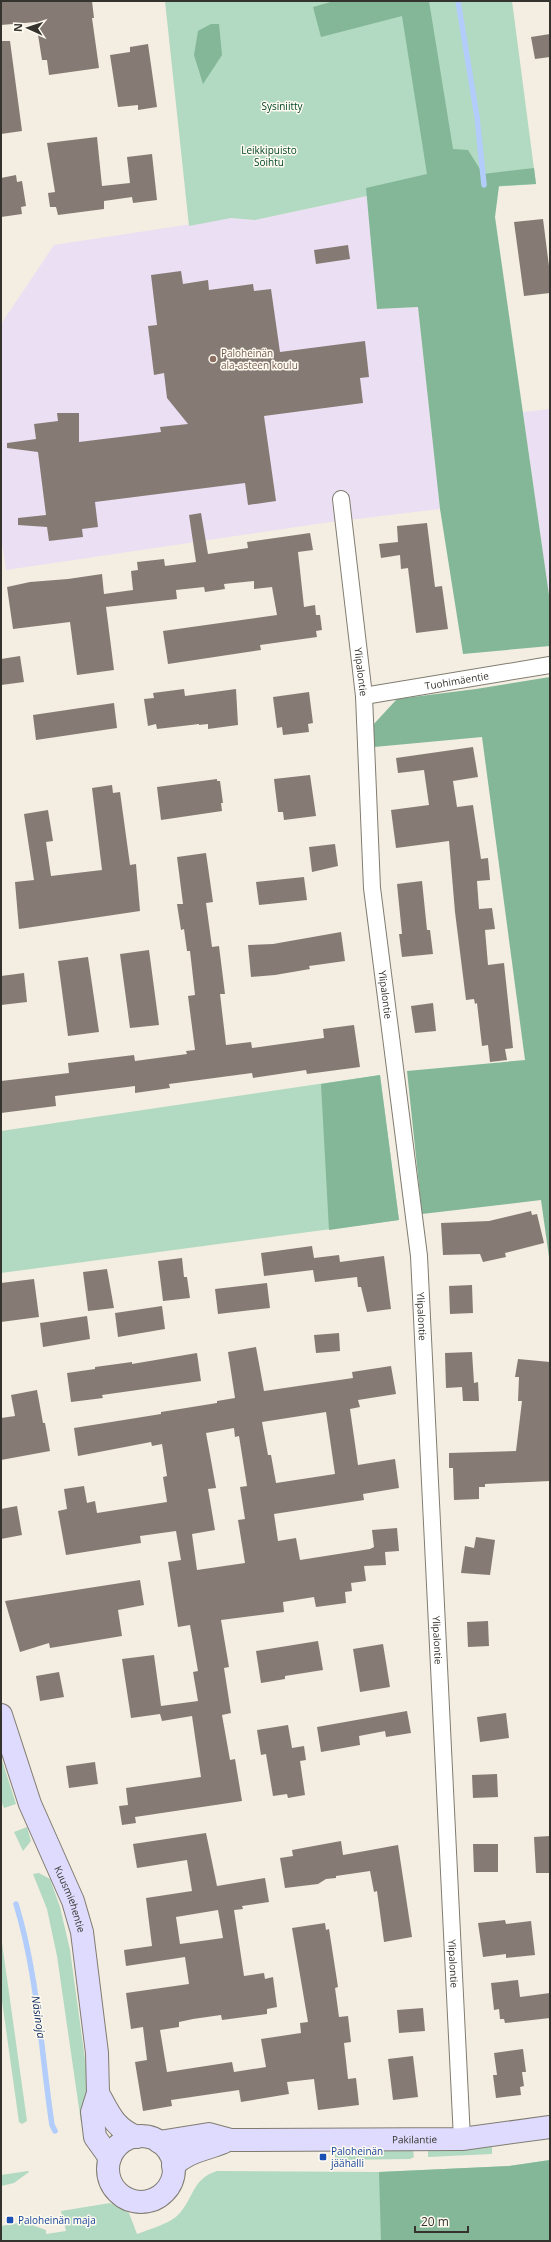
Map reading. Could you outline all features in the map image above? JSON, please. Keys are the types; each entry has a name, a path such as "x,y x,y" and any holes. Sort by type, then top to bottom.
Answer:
{"main road":[{"name":"Kuusmiehentie","path":"1,1716 30,1804 73,1901 79,1920 97,2053 98,2093 92,2112 95,2137 110,2158"},
{"name":"Kuusmiehentie","path":"98,2093 120,2129 137,2137"},
{"name":"Pakilantie","path":"159,2142 209,2134 231,2140 462,2139 550,2127"},
{"path":"137,2137 148,2137 159,2142 168,2152 173,2166 170,2184 165,2192 153,2200 139,2202 120,2195 114,2188 108,2172 110,2158 121,2144 137,2137"},
{"name":"Pakilantie","path":"173,2166 182,2157 194,2151 231,2140"}],"street":[{"name":"Ylipalontie","path":"341,498 364,696 372,888 419,1256 462,2139"},
{"name":"Tuohimäentie","path":"364,696 550,666"}],"shaded area":[{"name":"Paloheinän ala-asteen koulu","path":"367,196 377,309 418,307 440,509 323,523 6,570 1,536 1,324 54,245 231,218 255,220"},
{"path":"550,409 550,603 523,412"}],"green space":[{"name":"Sysiniitty","path":"165,1 512,1 536,184 367,196 255,220 231,218 189,226"},
{"path":"334,1 429,1 453,149 468,150 483,174 534,168 536,184 499,186 495,217 550,602 550,646 463,654 440,509 418,307 377,309 366,188 427,174 402,16 321,37 313,7"},
{"path":"211,24 219,24 222,55 203,84 194,55 198,31"},
{"path":"550,677 550,1264 541,1200 422,1214 407,1071 525,1060 482,737 374,747 372,726 397,699 476,689"},
{"path":"380,1075 399,1220 1,1273 1,1131"},
{"path":"380,1075 399,1220 329,1230 321,1084"},
{"path":"1,1757 16,1804 4,1808 1,1801"},
{"path":"27,1827 31,1841 23,1851 14,1832"},
{"path":"39,1873 50,1879 60,1907 70,1950 87,2074 87,2121 81,2122 57,1956 47,1909 33,1874"},
{"path":"1,1936 27,2121 22,2124 19,2122 1,1994"},
{"path":"492,2147 492,2154 428,2157 428,2151"},
{"path":"413,2150 414,2157 410,2159 335,2160 335,2154 359,2151"},
{"path":"550,2160 550,2241 1,2241 1,2226 23,2222 46,2230 46,2234 66,2231 61,2211 110,2203 129,2213 137,2234 163,2224 177,2216 183,2210 202,2179 217,2171 379,2172 509,2166"},
{"path":"550,2160 550,2241 381,2241 379,2172 509,2166"},
{"path":"29,2172 14,2183 1,2186 1,2175"}],"building":[{"path":"1,1 92,1 94,18 92,18 99,68 49,75 47,60 42,60 36,22 1,25"},
{"path":"550,34 550,57 535,59 531,37"},
{"path":"1,41 10,41 22,131 1,134"},
{"path":"148,44 157,107 138,110 138,105 118,107 110,55 130,52 130,47"},
{"path":"97,137 102,186 130,183 127,157 152,154 157,200 133,203 132,197 104,201 104,209 58,215 56,207 50,207 48,193 55,192 47,143"},
{"path":"16,175 17,182 22,181 26,206 21,207 22,214 1,217 1,178"},
{"path":"543,219 550,274 550,293 524,296 514,222"},
{"path":"348,245 350,259 316,264 314,250"},
{"path":"181,271 183,284 208,280 209,290 253,284 254,291 271,289 280,352 365,341 369,377 360,378 363,403 264,416 276,501 248,505 245,483 95,502 98,527 82,529 83,537 49,541 47,527 18,525 18,518 46,515 38,452 7,448 7,443 36,439 34,424 58,421 57,413 79,413 79,442 161,432 160,427 188,424 167,398 164,373 154,375 148,326 157,325 151,275"},
{"path":"201,513 208,554 248,548 247,542 310,533 313,550 298,552 304,607 315,605 316,615 320,615 322,630 316,631 317,637 260,645 261,650 168,664 163,631 277,615 272,587 254,589 254,581 224,584 225,589 205,592 204,587 176,590 177,599 106,607 114,670 77,675 70,622 13,629 7,587 30,582 68,579 102,574 104,594 133,590 131,571 138,570 137,562 164,559 165,566 196,562 189,515"},
{"path":"427,523 435,587 442,586 448,629 416,633 408,568 401,569 400,555 381,558 379,544 398,542 397,526"},
{"path":"20,656 24,682 1,685 1,659"},
{"path":"184,689 185,696 236,689 238,725 208,729 208,724 157,729 156,724 148,726 144,699 154,698 153,693"},
{"path":"309,692 313,723 308,724 309,732 283,735 282,727 277,728 273,697"},
{"path":"114,703 117,728 36,740 33,715"},
{"path":"473,747 478,777 453,781 457,807 473,805 481,859 488,858 490,880 477,881 479,909 492,908 495,929 485,930 488,965 504,963 513,1048 505,1049 507,1060 490,1062 488,1045 482,1046 477,1003 475,1004 474,999 466,1000 455,912 449,841 396,848 391,810 429,805 424,770 398,773 396,758"},
{"path":"310,775 316,816 284,820 283,812 278,812 274,779"},
{"path":"217,779 217,781 220,781 223,803 221,803 222,811 161,820 157,787"},
{"path":"112,785 113,793 120,792 130,865 136,864 140,911 19,929 15,882 34,880 24,814 48,810 53,841 46,842 51,876 102,870 92,788"},
{"path":"335,844 338,866 312,872 309,847"},
{"path":"206,853 213,902 206,903 212,947 219,946 225,994 220,994 226,1045 251,1042 252,1048 324,1038 323,1029 354,1025 360,1067 307,1074 306,1070 253,1078 252,1073 169,1084 170,1088 135,1093 135,1086 55,1096 56,1106 1,1113 1,1081 69,1073 68,1063 134,1055 135,1061 187,1054 186,1051 195,1050 188,996 195,995 190,951 187,951 184,929 181,930 177,904 183,904 177,857"},
{"path":"304,877 307,900 259,905 256,882"},
{"path":"422,881 427,930 430,930 433,954 402,957 399,934 402,934 397,884"},
{"path":"341,932 345,961 309,966 310,969 275,975 251,977 248,945 273,944"},
{"path":"149,950 159,1025 130,1028 120,954"},
{"path":"88,957 99,1032 68,1036 58,961"},
{"path":"24,973 27,1002 1,1005 1,976"},
{"path":"433,1003 436,1031 415,1033 411,1006"},
{"path":"531,1211 532,1215 537,1214 544,1243 505,1253 506,1257 483,1262 480,1254 443,1255 441,1223 489,1221"},
{"path":"312,1246 314,1258 339,1255 340,1262 384,1256 391,1309 367,1312 361,1287 358,1287 357,1277 315,1282 313,1270 264,1276 261,1253"},
{"path":"182,1258 184,1277 187,1277 190,1298 163,1301 158,1261"},
{"path":"107,1269 114,1308 88,1311 83,1272"},
{"path":"34,1279 39,1317 1,1322 1,1283"},
{"path":"267,1283 270,1308 218,1314 215,1289"},
{"path":"472,1285 473,1313 450,1314 449,1286"},
{"path":"162,1306 165,1329 118,1337 115,1313"},
{"path":"87,1316 90,1339 43,1347 40,1323"},
{"path":"339,1333 340,1351 316,1353 314,1335"},
{"path":"256,1347 264,1391 353,1378 352,1372 391,1366 396,1394 358,1400 360,1407 350,1409 358,1465 395,1459 399,1488 363,1494 364,1500 274,1514 278,1541 296,1538 300,1560 370,1549 374,1547 372,1530 397,1528 399,1551 385,1552 386,1565 364,1566 366,1581 351,1583 352,1591 345,1592 346,1603 316,1607 314,1597 283,1602 284,1612 221,1620 229,1667 224,1668 231,1713 222,1715 230,1760 235,1759 242,1801 135,1817 136,1823 122,1825 119,1806 128,1805 126,1788 201,1777 192,1716 162,1721 160,1714 131,1718 122,1659 154,1655 161,1706 198,1701 193,1672 198,1671 190,1625 178,1627 168,1562 181,1560 176,1531 140,1536 141,1543 66,1555 58,1511 67,1509 64,1489 84,1486 87,1503 95,1501 97,1513 167,1502 163,1477 167,1476 162,1444 152,1446 151,1442 78,1456 74,1428 161,1414 161,1412 217,1403 217,1401 235,1398 228,1352","holes":["326,1412 335,1474 276,1483 271,1455 268,1455 262,1422","234,1428 235,1437 239,1436 247,1486 240,1487 245,1519 238,1520 245,1563 197,1570 192,1534 215,1530 208,1489 216,1488 206,1433"]},
{"path":"472,1352 474,1383 478,1382 479,1401 463,1401 462,1387 446,1388 445,1353"},
{"path":"197,1353 201,1381 102,1395 103,1398 71,1402 67,1373 95,1369 95,1367 132,1362 132,1364"},
{"path":"518,1359 550,1362 550,1481 485,1484 485,1487 479,1487 479,1499 454,1500 453,1468 449,1468 449,1453 516,1451 522,1401 518,1401 519,1377 515,1377"},
{"path":"37,1390 50,1451 1,1460 1,1418 15,1416 11,1395"},
{"path":"17,1506 22,1535 1,1539 1,1509"},
{"path":"476,1537 495,1540 490,1575 461,1573 465,1546 474,1548"},
{"path":"140,1580 144,1605 118,1610 122,1636 50,1648 49,1643 20,1652 5,1601"},
{"path":"488,1621 489,1646 468,1647 467,1622"},
{"path":"318,1641 323,1670 285,1676 285,1679 261,1683 256,1651"},
{"path":"383,1644 390,1687 360,1692 353,1649"},
{"path":"59,1672 64,1697 40,1701 36,1676"},
{"path":"407,1711 411,1733 386,1737 385,1731 359,1736 360,1745 321,1752 317,1727"},
{"path":"506,1713 509,1738 480,1742 477,1717"},
{"path":"288,1725 292,1748 304,1746 306,1760 300,1761 305,1795 288,1798 287,1794 273,1796 266,1754 261,1755 257,1730"},
{"path":"95,1762 98,1784 69,1788 66,1766"},
{"path":"497,1774 498,1797 473,1798 472,1775"},
{"path":"206,1833 217,1886 265,1878 269,1902 242,1906 243,1909 234,1910 244,1976 264,1973 265,1979 273,1977 277,2007 267,2009 267,2014 222,2020 221,2015 193,2019 179,2022 179,2027 160,2030 167,2072 232,2062 234,2072 266,2067 261,2039 301,2033 300,2023 308,2022 292,1928 325,1923 326,1930 329,1929 338,1987 335,1988 339,2017 348,2016 351,2042 344,2043 348,2079 356,2078 359,2105 318,2110 314,2079 287,2082 289,2094 241,2102 239,2090 171,2100 172,2106 143,2111 135,2062 147,2060 143,2027 131,2029 126,1993 189,1984 185,1957 126,1966 124,1950 152,1946 146,1898 192,1891 187,1860 137,1868 133,1844","holes":["218,1910 223,1938 180,1944 176,1917"]},
{"path":"550,1836 550,1873 536,1873 534,1837"},
{"path":"341,1841 343,1855 398,1845 412,1937 384,1942 377,1891 374,1892 370,1871 336,1876 336,1878 326,1879 318,1884 285,1888 280,1858 293,1856 292,1850"},
{"path":"473,1844 498,1844 498,1872 474,1872"},
{"path":"505,1920 506,1924 531,1921 535,1955 506,1958 506,1954 483,1957 478,1923"},
{"path":"518,1980 520,1997 550,1993 550,2018 505,2023 504,2019 500,2019 499,2009 494,2010 491,1983"},
{"path":"423,2008 425,2031 399,2033 397,2010"},
{"path":"523,2049 526,2072 522,2072 524,2086 520,2087 521,2095 496,2098 493,2075 497,2075 494,2053"},
{"path":"413,2056 418,2097 393,2100 388,2059"}],"waterway":[{"path":"458,1 477,117 484,185"},
{"name":"Näsinoja","path":"16,1904 34,1986 52,2125 55,2131"}],"place":[{"name":"Paloheinän ala-asteen koulu","path":"213,359"},
{"name":"Paloheinän jäähalli","path":"323,2157"},
{"name":"Paloheinän maja","path":"10,2220"}],"park label":[{"name":"Leikkipuisto Soihtu","path":"269,156"}]}
